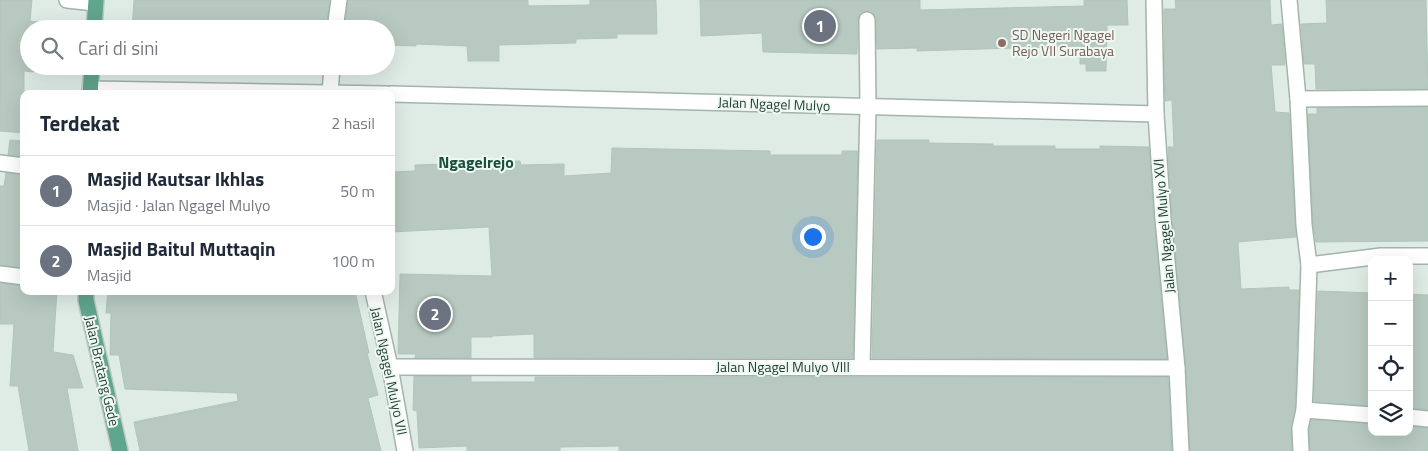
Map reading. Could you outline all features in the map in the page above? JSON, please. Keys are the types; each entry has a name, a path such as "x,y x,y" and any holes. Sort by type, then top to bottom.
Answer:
{"main road":[{"path":"95,20 96,2"},
{"path":"90,90 91,75"},
{"name":"Jalan Bratang Gede","path":"86,295 120,451"}],"street":[{"path":"66,0 96,2"},
{"path":"336,20 339,0"},
{"name":"Jalan Ngagel Mulyo XVI","path":"1154,0 1156,114 1162,219 1177,368 1181,451"},
{"path":"1289,0 1298,99 1304,225 1309,265 1304,410 1300,428 1301,451"},
{"path":"862,367 868,107 867,20"},
{"path":"330,90 331,75"},
{"name":"Jalan Ngagel Mulyo","path":"395,94 1156,114"},
{"path":"1298,99 1428,98"},
{"path":"0,163 20,166"},
{"path":"1309,265 1381,256 1428,256"},
{"path":"0,274 20,276"},
{"name":"Jalan Ngagel Mulyo VII","path":"373,295 390,367 405,451"},
{"name":"Jalan Ngagel Mulyo VIII","path":"390,367 1177,368"},
{"path":"1304,410 1368,415"},
{"path":"1413,417 1428,418"}],"building":[{"path":"0,0 32,0 30,20 20,20 20,75 24,75 24,90 20,90 20,133 0,131"},
{"path":"134,0 330,0 327,20 133,20"},
{"path":"348,0 528,0 528,6 590,5 590,0 656,0 657,34 617,34 617,38 576,39 576,43 499,45 499,61 468,61 467,46 416,44 416,46 395,45 395,20 345,20"},
{"path":"700,0 920,0 920,10 1084,6 1084,0 1127,0 1128,25 1107,25 1106,71 1086,71 1086,64 1080,64 1080,46 917,51 917,48 877,49 875,15 867,11 859,15 857,54 763,52 762,33 701,36"},
{"path":"1175,0 1270,0 1271,25 1282,24 1285,65 1271,65 1275,112 1289,113 1296,237 1238,242 1241,289 1289,287 1289,290 1299,290 1295,409 1291,428 1292,451 1190,451 1186,367 1172,218 1168,147 1174,147 1172,100 1165,101 1164,9 1176,9"},
{"path":"1326,0 1426,0 1428,89 1316,89 1315,64 1304,64 1301,24 1327,23"},
{"path":"1428,107 1428,241 1316,242 1313,224 1308,114 1317,114 1317,108"},
{"path":"10,140 20,141 20,156 8,155"},
{"path":"877,140 929,140 929,143 993,144 993,146 1055,146 1055,149 1100,149 1100,146 1149,147 1167,359 872,358"},
{"path":"612,148 770,151 770,155 842,155 842,151 858,151 853,358 534,358 534,334 471,337 471,358 415,358 416,354 398,354 400,274 492,276 489,227 395,232 395,172 415,171 415,165 451,164 451,162 483,160 483,162 520,161 521,165 564,164 564,176 611,173"},
{"path":"6,173 20,175 20,268 0,265 0,186 4,186"},
{"path":"0,283 20,286 20,295 57,295 53,352 73,355 83,388 67,388 78,451 29,451 18,386 10,386 14,324 0,324"},
{"path":"1318,291 1368,293 1368,406 1314,401"},
{"path":"1413,294 1428,295 1428,410 1413,408"},
{"path":"108,295 356,295 369,353 367,353 378,395 368,398 381,451 140,451 134,422 238,401 237,393 125,389 119,355 110,355 111,313 106,313"},
{"path":"414,376 471,376 471,382 535,382 535,377 1168,377 1172,451 619,451 619,446 560,447 560,451 467,451 467,446 419,448 417,411 413,410"},
{"path":"1311,420 1368,424 1368,436 1413,436 1413,426 1428,428 1428,451 1310,451 1309,429"}],"place":[{"name":"Masjid Kautsar Ikhlas","path":"820,26"},
{"name":"SD Negeri Ngagel Rejo VII Surabaya","path":"1002,43"},
{"name":"Masjid Baitul Muttaqin","path":"435,314"}],"district":[{"name":"Ngagelrejo","path":"476,162"}]}
